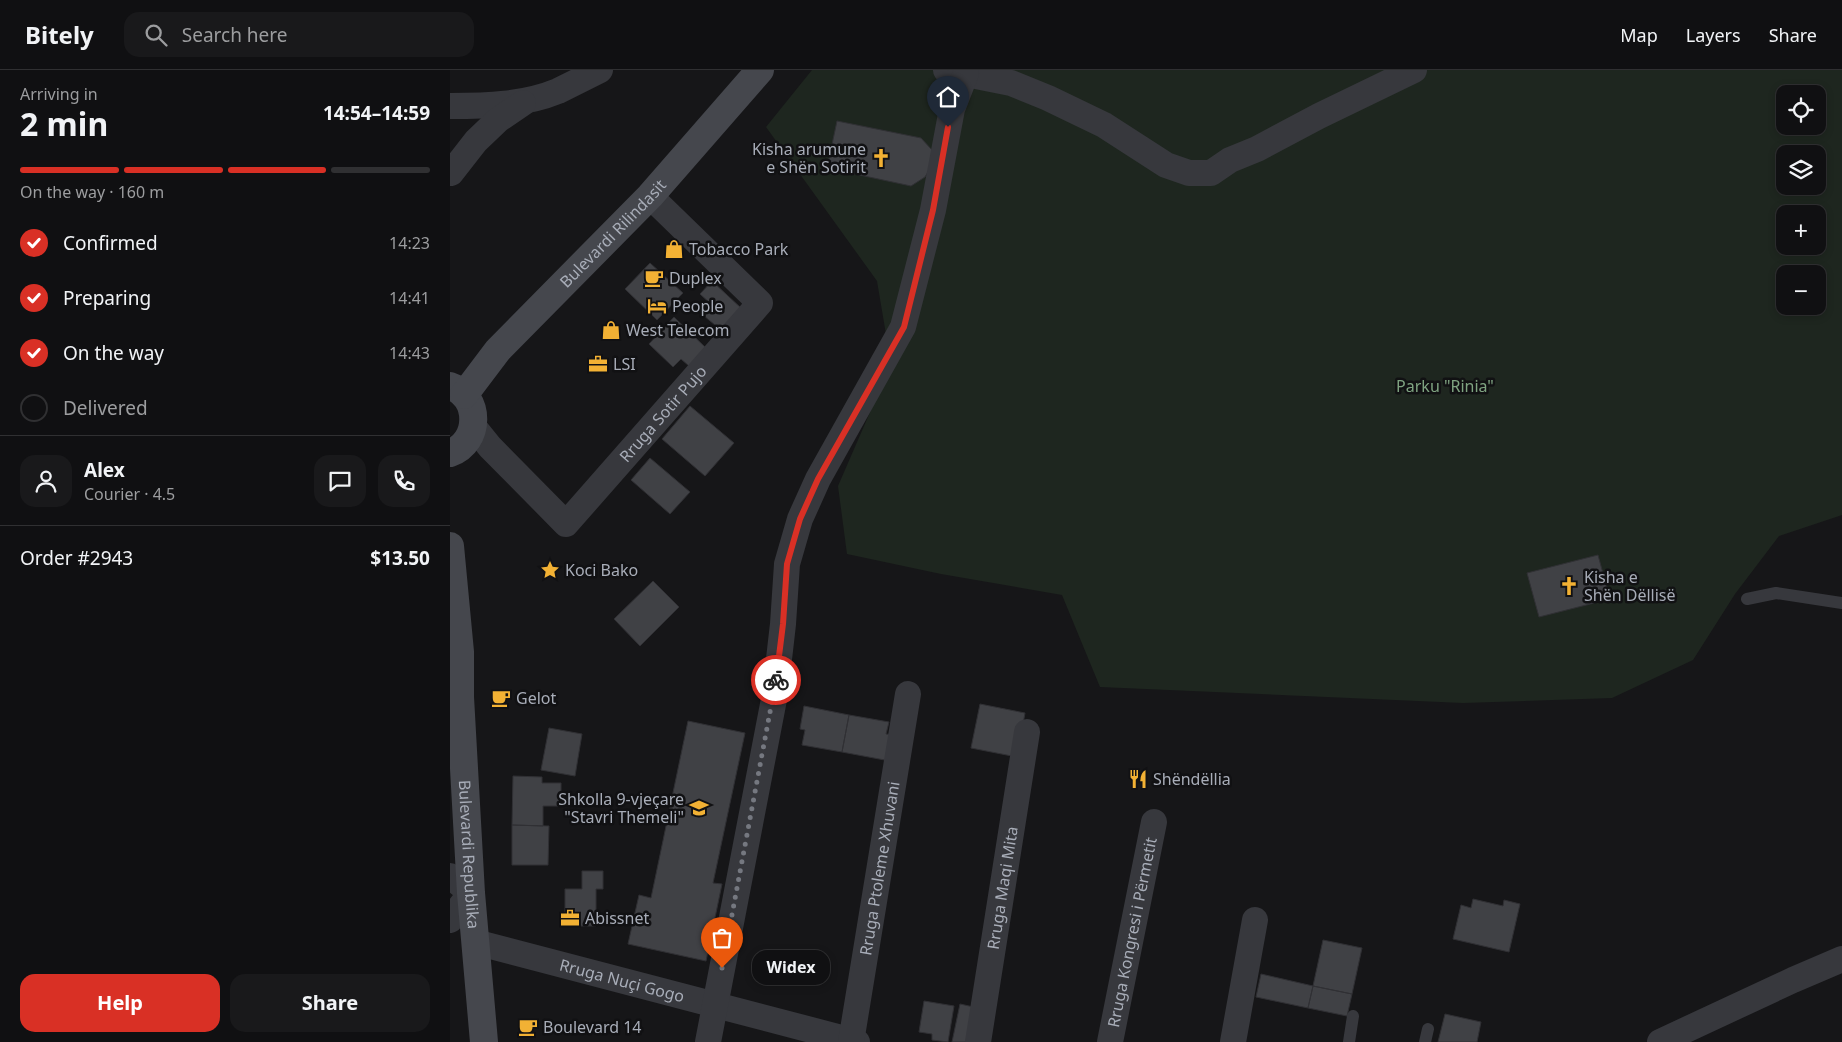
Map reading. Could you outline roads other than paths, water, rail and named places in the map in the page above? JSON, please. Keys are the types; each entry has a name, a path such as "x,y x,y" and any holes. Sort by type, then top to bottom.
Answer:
{"main road":[{"name":"Bulevardi Rilindasit","path":"457,390 650,196 760,70"},
{"path":"450,452 463,445 473,426 472,409 457,390"},
{"name":"Bulevardi Republika","path":"450,546 460,652 460,697 471,893 484,1042"}],"street":[{"path":"450,106 504,104 528,100 557,91 600,70"},
{"path":"708,1042 775,694 783,624 787,564 800,519 818,479 904,327 933,210 952,109 956,72 1011,83 1048,98 1104,125 1166,165 1189,173 1211,172 1230,160 1257,149 1414,70"},
{"path":"450,178 476,140 498,120 528,100"},
{"name":"Rruga Sotir Pujo","path":"473,426 490,447 566,524 760,303 650,196"},
{"name":"Rruga Ptoleme Xhuvani","path":"853,1042 908,694"},
{"name":"Rruga Maqi Mita","path":"978,1042 1027,732"},
{"name":"Rruga Kongresi i Përmetit","path":"1110,1042 1154,822"},
{"path":"450,876 471,893 450,920"},
{"path":"1233,1042 1255,920"},
{"name":"Rruga Nuçi Gogo","path":"475,942 853,1042"},
{"path":"1660,1042 1842,959"}],"lane":[{"path":"1747,599 1776,593 1842,603"},
{"path":"1349,1042 1353,1016"}],"place":[{"name":"Kisha arumune e Shën Sotirit","path":"881,158"},
{"name":"Tobacco Park","path":"674,249"},
{"name":"Duplex","path":"654,278"},
{"name":"People","path":"657,306"},
{"name":"West Telecom","path":"611,330"},
{"name":"LSI","path":"598,364"},
{"name":"Koci Bako","path":"550,570"},
{"name":"Kisha e Shën Dëllisë","path":"1569,586"},
{"name":"Gelot","path":"501,698"},
{"name":"Shëndëllia","path":"1138,779"},
{"name":"Shkolla 9-vjeçare \"Stavri Themeli\"","path":"699,808"},
{"name":"Abissnet","path":"570,918"},
{"name":"Widex","path":"722,968"},
{"name":"Boulevard 14","path":"528,1027"}],"park label":[{"name":"Parku \"Rinia\"","path":"1445,386"}]}
